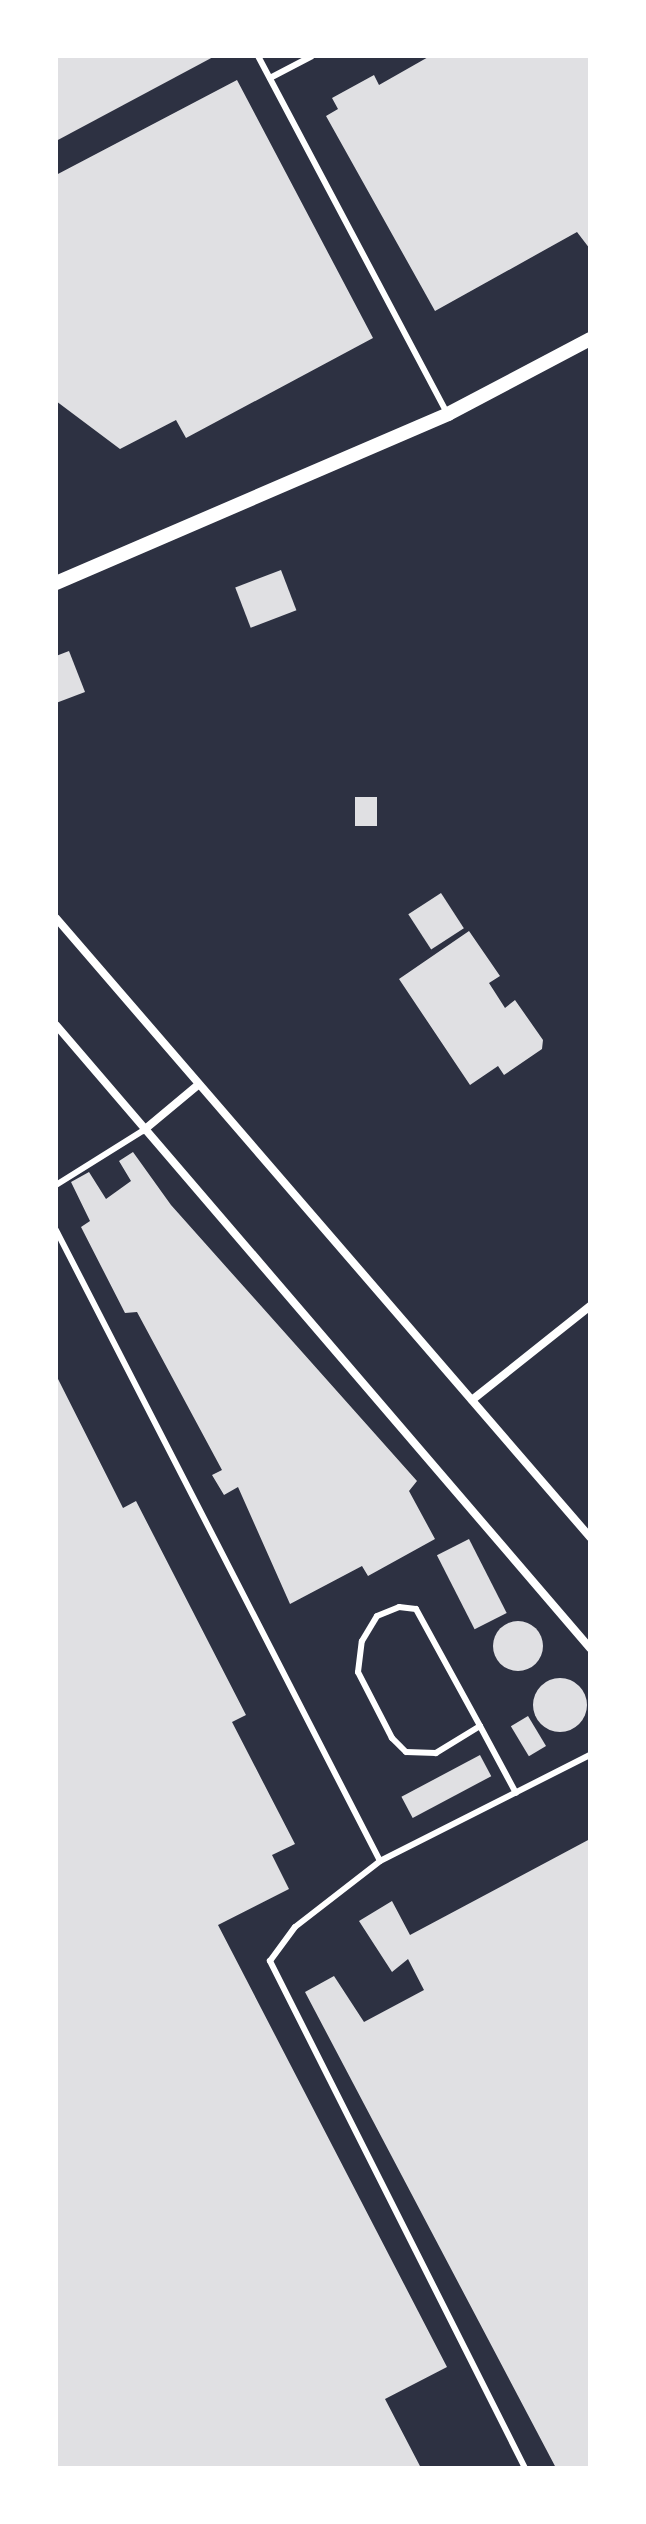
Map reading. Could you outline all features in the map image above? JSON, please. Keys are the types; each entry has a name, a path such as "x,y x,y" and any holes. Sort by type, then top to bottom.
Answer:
{"street":[{"path":"56,583 448,414 590,339"},
{"path":"56,918 590,1537"},
{"path":"56,1025 590,1648"},
{"path":"144,1130 198,1085"},
{"path":"472,1400 590,1306"}],"lane":[{"path":"258,56 448,414"},
{"path":"270,78 312,56"},
{"path":"56,1185 144,1130"},
{"path":"56,1230 380,1861"},
{"path":"480,1726 436,1753 406,1752 392,1738 358,1672 362,1641 377,1616 399,1607 416,1609 480,1726 516,1793"},
{"path":"525,2468 270,1961 287,1934 380,1861 590,1755"}],"building":[{"path":"56,56 215,56 56,141"},
{"path":"430,56 590,56 590,249 577,232 435,311 326,116 338,109 332,98 374,75 379,85"},
{"path":"237,80 373,338 186,438 176,420 120,449 56,401 56,175"},
{"path":"281,570 296,610 251,628 235,588"},
{"path":"69,651 85,692 56,703 56,656"},
{"path":"355,797 377,797 377,826 355,826"},
{"path":"441,893 464,928 431,949 408,914"},
{"path":"469,931 500,976 489,983 505,1008 515,1000 543,1040 542,1049 504,1075 498,1066 470,1085 399,979"},
{"path":"133,1152 171,1205 417,1481 409,1491 435,1539 368,1576 362,1566 290,1604 238,1487 224,1495 212,1475 222,1470 137,1312 125,1313 81,1227 90,1221 71,1182 89,1172 106,1199 131,1181 119,1161"},
{"path":"56,1375 123,1508 136,1501 246,1715 232,1722 295,1844 272,1855 289,1889 218,1925 447,2367 385,2399 421,2468 56,2468"},
{"path":"469,1539 507,1613 475,1629 437,1555"},
{"path":"518,1621 535,1629 543,1646 535,1663 518,1671 501,1663 493,1646 501,1629"},
{"path":"560,1678 579,1686 587,1705 579,1724 560,1732 541,1724 533,1705 541,1686"},
{"path":"528,1716 546,1746 529,1756 511,1726"},
{"path":"480,1755 491,1776 413,1818 401,1797"},
{"path":"590,1839 590,2468 556,2468 305,1992 334,1976 364,2022 424,1990 408,1959 392,1972 359,1921 392,1901 410,1935"}]}
